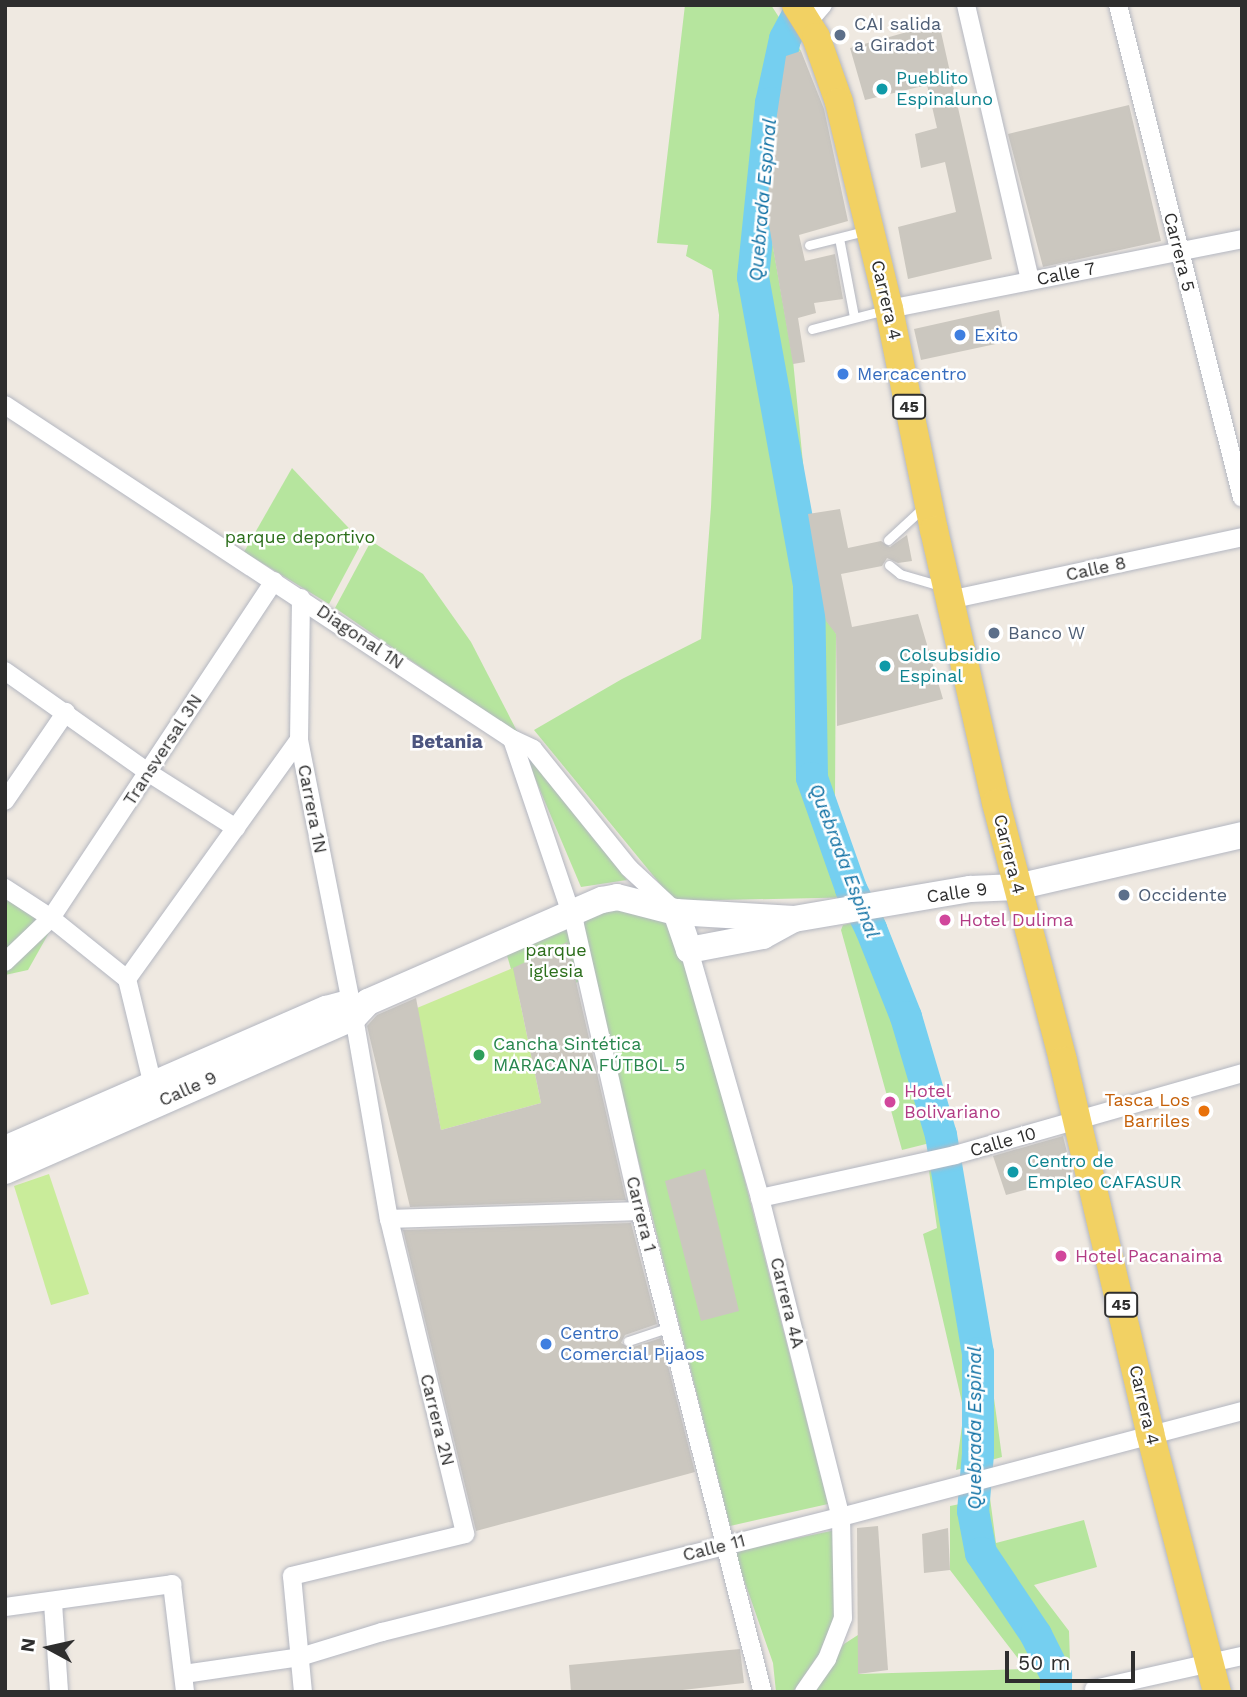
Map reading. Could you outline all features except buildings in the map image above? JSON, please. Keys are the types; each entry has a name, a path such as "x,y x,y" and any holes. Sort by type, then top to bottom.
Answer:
{"main road":[{"name":"Carrera 4","path":"808,12 828,66 870,230 948,594 1017,887 1077,1121 1150,1433 1217,1692"}],"street":[{"path":"966,5 1030,281"},
{"name":"Carrera 5","path":"1118,5 1242,498"},
{"name":"Calle 7","path":"889,309 1242,239"},
{"name":"Diagonal 1N","path":"5,405 512,739 533,748 629,868 676,912"},
{"name":"Calle 8","path":"948,594 1242,537"},
{"name":"Transversal 3N","path":"5,962 51,918 274,581"},
{"name":"Carrera 1N","path":"301,598 299,740 357,1007"},
{"path":"5,671 149,772 236,828"},
{"path":"5,801 66,712"},
{"name":"Carrera 1","path":"512,739 571,913 639,1211 763,1692"},
{"path":"127,979 299,740"},
{"name":"Calle 9","path":"5,1171 326,1009 357,1007 571,913 617,897 676,912 794,919 970,889 1017,887 1242,835"},
{"path":"5,888 51,918 127,979 155,1093"},
{"name":"Carrera 4A","path":"676,912 760,1198 841,1517 844,1618 827,1659 804,1692"},
{"name":"Calle 9","path":"688,950 763,936 794,919"},
{"name":"Carrera 2N","path":"303,1692 292,1576 465,1534 389,1219 357,1007"},
{"name":"Calle 10","path":"760,1198 926,1163 1242,1073"},
{"name":"Calle 9","path":"5,1149 155,1093"},
{"path":"389,1219 639,1211"},
{"name":"Calle 11","path":"185,1683 300,1657 1242,1411"},
{"path":"5,1607 52,1603 172,1584 185,1683"},
{"path":"52,1603 59,1692"},
{"path":"1094,1689 1242,1656"}],"lane":[{"path":"809,245 870,230"},
{"path":"839,238 854,317"},
{"path":"812,329 889,309"},
{"path":"887,540 929,503"},
{"path":"888,565 900,574 948,594"},
{"path":"628,1340 670,1327"}],"green space":[{"path":"685,5 771,5 801,51 786,56 771,154 767,213 793,360 808,515 836,634 835,797 864,897 674,901 534,730 622,679 701,639 711,507 719,315 712,270 686,256 688,245 657,243"},
{"name":"parque deportivo","path":"292,468 362,542 329,604 244,552"},
{"path":"371,541 423,574 471,642 519,735 335,608"},
{"path":"530,756 627,880 581,887 526,757"},
{"path":"5,889 55,922 28,970 5,975"},
{"path":"619,904 670,915 711,1049 828,1504 730,1526 577,916"},
{"path":"883,916 916,1004 922,1046 946,1139 902,1150 841,930 843,925"},
{"name":"parque iglesia","path":"575,925 588,979 520,1000 506,952"},
{"name":"Cancha Sintética MARACANA FÚTBOL 5","path":"513,968 541,1103 441,1130 417,1008"},
{"path":"953,1165 974,1290 987,1347 1002,1457 956,1470 964,1411 923,1234 937,1228 929,1171"},
{"path":"49,1174 89,1294 51,1305 14,1186"},
{"path":"990,1498 996,1543 1084,1520 1097,1567 1034,1585 1069,1631 1071,1692 810,1692 844,1644 858,1635 859,1674 1026,1669 950,1570 950,1506"},
{"path":"836,1530 835,1616 819,1654 793,1692 776,1692 773,1663 734,1551"}],"waterway":[{"name":"Quebrada Espinal","path":"803,5 785,39 771,103 753,277 809,586 812,778 851,889 871,929 906,1017 941,1135 978,1353 978,1454 973,1511 981,1553 1036,1635 1056,1675 1056,1692"}],"place":[{"name":"CAI salida a Giradot","path":"840,35"},
{"name":"Pueblito Espinaluno","path":"882,89"},
{"name":"Exito","path":"960,335"},
{"name":"Mercacentro","path":"843,374"},
{"name":"Banco W","path":"994,633"},
{"name":"Colsubsidio Espinal","path":"885,666"},
{"name":"Occidente","path":"1124,895"},
{"name":"Hotel Dulima","path":"945,920"},
{"name":"Cancha Sintética MARACANA FÚTBOL 5","path":"479,1055"},
{"name":"Hotel Bolivariano","path":"890,1102"},
{"name":"Tasca Los Barriles","path":"1204,1111"},
{"name":"Centro de Empleo CAFASUR","path":"1013,1172"},
{"name":"Hotel Pacanaima","path":"1061,1256"},
{"name":"Centro Comercial Pijaos","path":"546,1344"}],"district":[{"name":"Betania","path":"447,742"}]}
